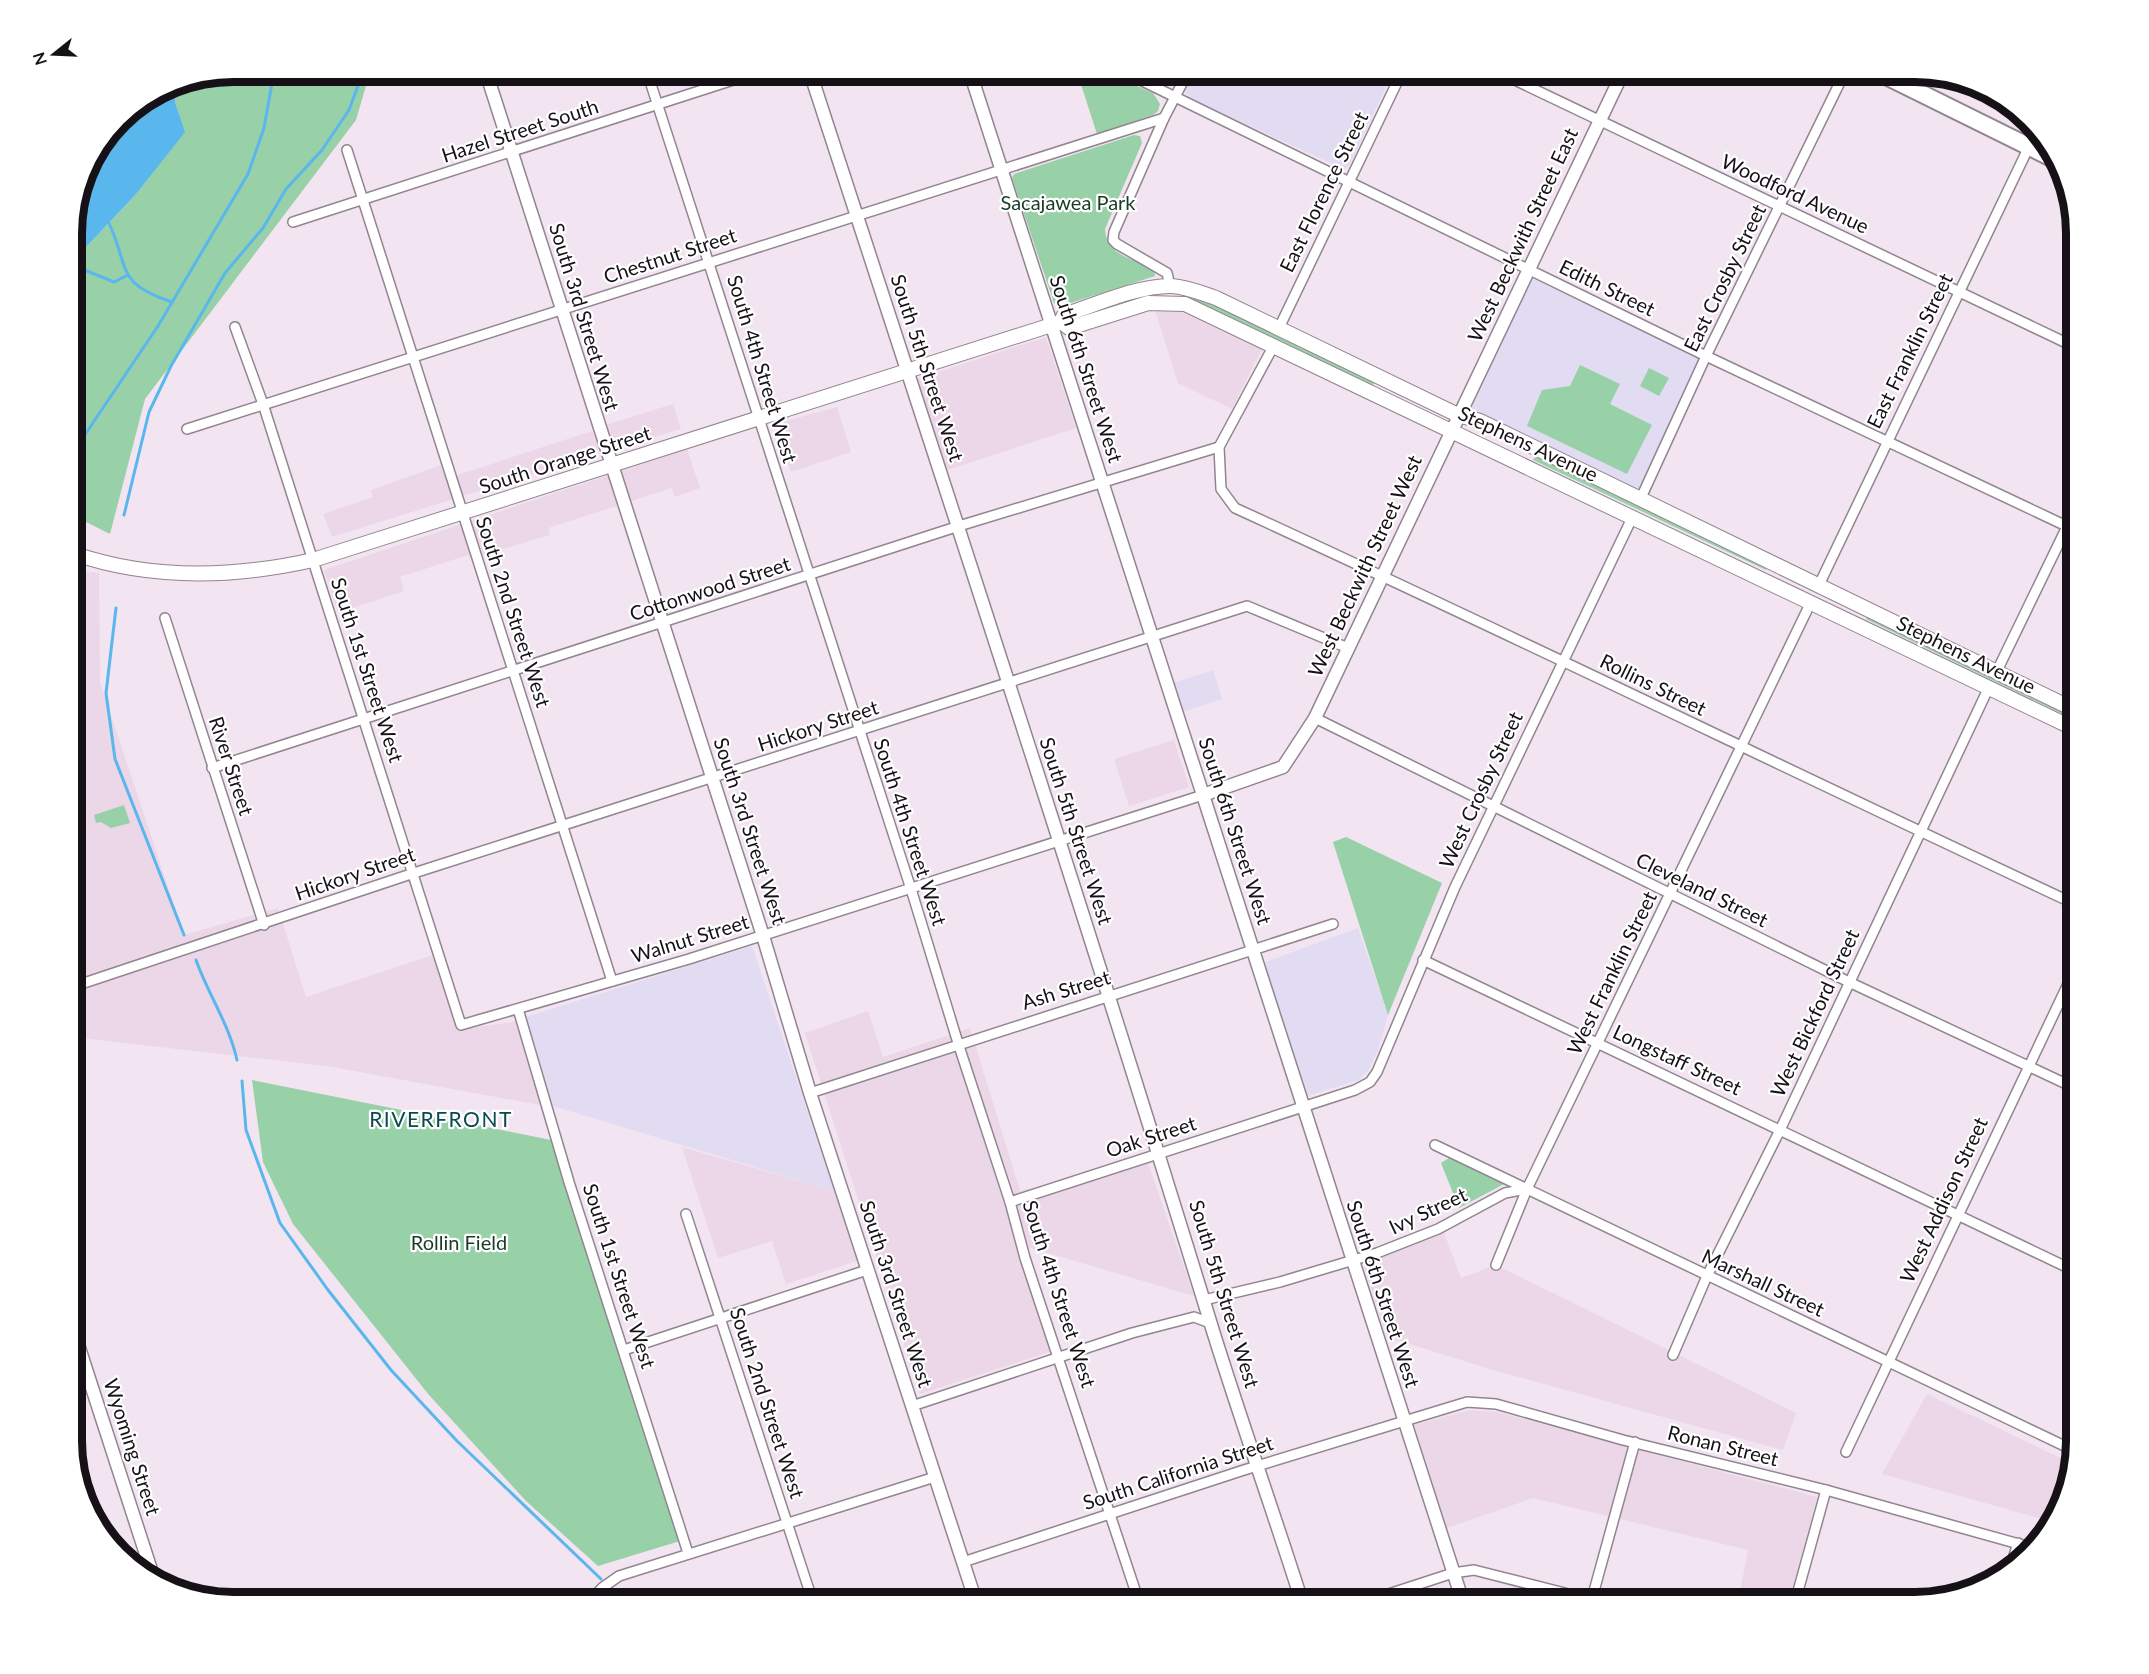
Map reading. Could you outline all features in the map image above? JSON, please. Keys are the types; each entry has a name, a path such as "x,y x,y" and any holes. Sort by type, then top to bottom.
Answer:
{"highway":[{"path":"1903,83 2032,140"}],"main road":[{"name":"Stephens Avenue","path":"2066,706 1480,421 1458,415 1216,298 1192,289 1170,286 1146,289 1065,315 1056,324 1069,328 1148,303 1165,301 1185,304 2066,725"},
{"name":"South Orange Street","path":"83,556 139,570 177,573 236,573 313,560 908,373 1056,324"},
{"path":"1811,602 1818,587"}],"street":[{"name":"South 3rd Street West","path":"490,83 610,466 763,936 867,1270 973,1592"},
{"name":"South 4th Street West","path":"650,83 911,889 1010,1202 1025,1258 1060,1357 1135,1592"},
{"name":"Hazel Street South","path":"293,222 724,83"},
{"name":"South 5th Street West","path":"814,83 959,526 1160,1152 1210,1323 1299,1592"},
{"name":"South 6th Street West","path":"974,83 1056,324 1101,482 1150,636 1460,1592"},
{"name":"Edith Street","path":"1148,83 1706,356 2066,526"},
{"path":"1170,286 1167,273 1113,240 1114,232 1164,118 1183,83"},
{"name":"East Florence Street","path":"1279,328 1397,83"},
{"name":"Woodford Avenue","path":"1521,83 2066,343"},
{"name":"West Beckwith Street East","path":"1451,430 1530,270 1618,83"},
{"name":"East Crosby Street","path":"1640,500 1706,356 1840,83"},
{"name":"Chestnut Street","path":"187,429 1164,118"},
{"name":"East Franklin Street","path":"1818,587 2032,140"},
{"name":"South 2nd Street West","path":"347,150 612,981"},
{"name":"South 1st Street West","path":"235,327 263,404 365,719 461,1025"},
{"path":"1220,447 1273,347"},
{"name":"West Beckwith Street West","path":"1203,795 1283,767 1315,718 1451,430"},
{"name":"Cottonwood Street","path":"212,768 663,624 959,526 1220,447"},
{"name":"Rollins Street","path":"1220,447 1221,489 1235,508 1562,660 1742,748 2066,900"},
{"name":"West Crosby Street","path":"1370,1082 1377,1072 1423,960 1562,660 1633,516"},
{"path":"1996,673 2066,528"},
{"name":"West Franklin Street","path":"1496,1265 1527,1189 1811,602"},
{"name":"Hickory Street","path":"83,983 264,925 414,873 1247,606 1348,648"},
{"name":"River Street","path":"165,618 264,925"},
{"name":"West Bickford Street","path":"1673,1354 1707,1276 1780,1130 1989,687"},
{"name":"Cleveland Street","path":"1315,718 1849,982 2066,1084"},
{"name":"Walnut Street","path":"461,1025 763,936 1203,795"},
{"name":"Ash Street","path":"810,1092 1333,924"},
{"name":"Longstaff Street","path":"1423,960 2066,1267"},
{"name":"West Addison Street","path":"1846,1452 2066,988"},
{"name":"South 1st Street West","path":"518,1009 569,1182 688,1553"},
{"name":"Oak Street","path":"1010,1202 1355,1090 1370,1082"},
{"name":"Marshall Street","path":"1435,1145 2065,1446"},
{"name":"Ivy Street","path":"1204,1300 1353,1261 1422,1237 1505,1193 1527,1189"},
{"name":"South 2nd Street West","path":"686,1214 810,1592"},
{"path":"624,1350 867,1270"},
{"path":"912,1406 1132,1333 1194,1317 1210,1323"},
{"name":"Wyoming Street","path":"83,1360 150,1565"},
{"name":"Ronan Street","path":"1403,1420 1451,1405 1479,1402 1496,1404 1826,1490 2024,1545"},
{"name":"South California Street","path":"963,1562 1403,1420"},
{"path":"1596,1592 1635,1442"},
{"path":"599,1592 619,1576 935,1477"},
{"path":"1798,1592 1826,1490"},
{"path":"2014,1554 2018,1543"},
{"path":"144,1561 148,1560"},
{"path":"1395,1592 1453,1573 1486,1571 1562,1592"}],"shaded area":[{"path":"1188,83 1388,83 1349,166 1344,169 1191,99 1184,91"},
{"path":"1530,270 1706,356 1640,500 1458,415"},
{"path":"1180,303 1265,342 1232,409 1178,383 1153,304"},
{"path":"1046,337 1076,428 944,471 914,380"},
{"path":"673,404 681,429 610,450 603,426"},
{"path":"837,407 851,452 791,472 775,424"},
{"path":"592,431 598,447 597,454 332,537 323,514 373,497 371,490 447,463 452,477"},
{"path":"687,449 700,488 675,497 672,488 548,528 550,535 470,559 468,555 400,577 404,591 338,613 324,570"},
{"path":"83,572 99,573 100,682 184,935 278,908 306,997 433,955 456,1021 463,1029 518,1021 546,1106 327,1066 83,1038"},
{"path":"1213,670 1222,699 1182,712 1173,683"},
{"path":"1174,740 1189,787 1129,806 1114,759"},
{"path":"1358,928 1388,1015 1378,1050 1368,1071 1358,1080 1307,1096 1263,963"},
{"path":"752,946 834,1191 553,1106 526,1017"},
{"path":"868,1011 883,1057 970,1028 1020,1191 1147,1160 1194,1296 1017,1244 1052,1351 920,1394 805,1033"},
{"path":"682,1147 834,1191 857,1261 786,1284 772,1241 718,1258"},
{"path":"1444,1233 1461,1278 1496,1265 1796,1413 1783,1450 1493,1370 1387,1337 1364,1267 1372,1261"},
{"path":"1927,1394 2065,1460 2058,1489 2044,1519 1882,1474"},
{"path":"1470,1410 1497,1412 1817,1497 1792,1592 1740,1592 1748,1550 1533,1498 1447,1528 1414,1425"}],"green space":[{"path":"367,83 356,120 145,399 110,534 83,520 83,250 137,193 184,132 175,94 214,84"},
{"path":"1081,83 1130,83 1153,93 1160,104 1158,111 1153,115 1097,134"},
{"name":"Sacajawea Park","path":"1134,135 1140,136 1142,143 1105,229 1106,237 1115,250 1121,254 1154,269 1155,276 1058,307 1054,303 1012,178 1014,174"},
{"path":"1197,297 1375,381 1372,387 1191,300"},
{"path":"1580,365 1620,384 1610,404 1652,425 1627,474 1527,426 1542,390 1570,386"},
{"path":"1649,368 1669,378 1659,396 1640,386"},
{"path":"1535,457 1546,459 1766,566 1766,570 1533,460"},
{"path":"1868,617 2066,708 2066,716 1866,619"},
{"path":"124,805 130,823 111,828 101,822 96,823 94,815"},
{"path":"1346,837 1442,883 1388,1015 1333,842"},
{"name":"Rollin Field","path":"252,1080 551,1140 680,1541 598,1566 526,1501 429,1395 293,1224 263,1162"},
{"path":"1449,1158 1504,1184 1459,1208 1441,1163"}],"water":[{"path":"175,94 175,102 185,132 137,193 83,250 85,204 94,176 103,158 120,134 134,120"}],"waterway":[{"path":"83,438 158,326 248,174 264,128 272,83"},
{"path":"124,515 149,412 171,366 225,273 263,228 286,189 322,150 349,110 359,83"},
{"path":"109,223 127,273 133,281 141,288 172,302"},
{"path":"83,269 114,282 126,276"},
{"path":"116,608 106,693 115,759 184,935"},
{"path":"196,960 229,1034 237,1060"},
{"path":"242,1081 246,1130 280,1223 328,1290 391,1370 457,1441 601,1579"}],"district":[{"name":"RIVERFRONT","path":"441,1120"}]}
